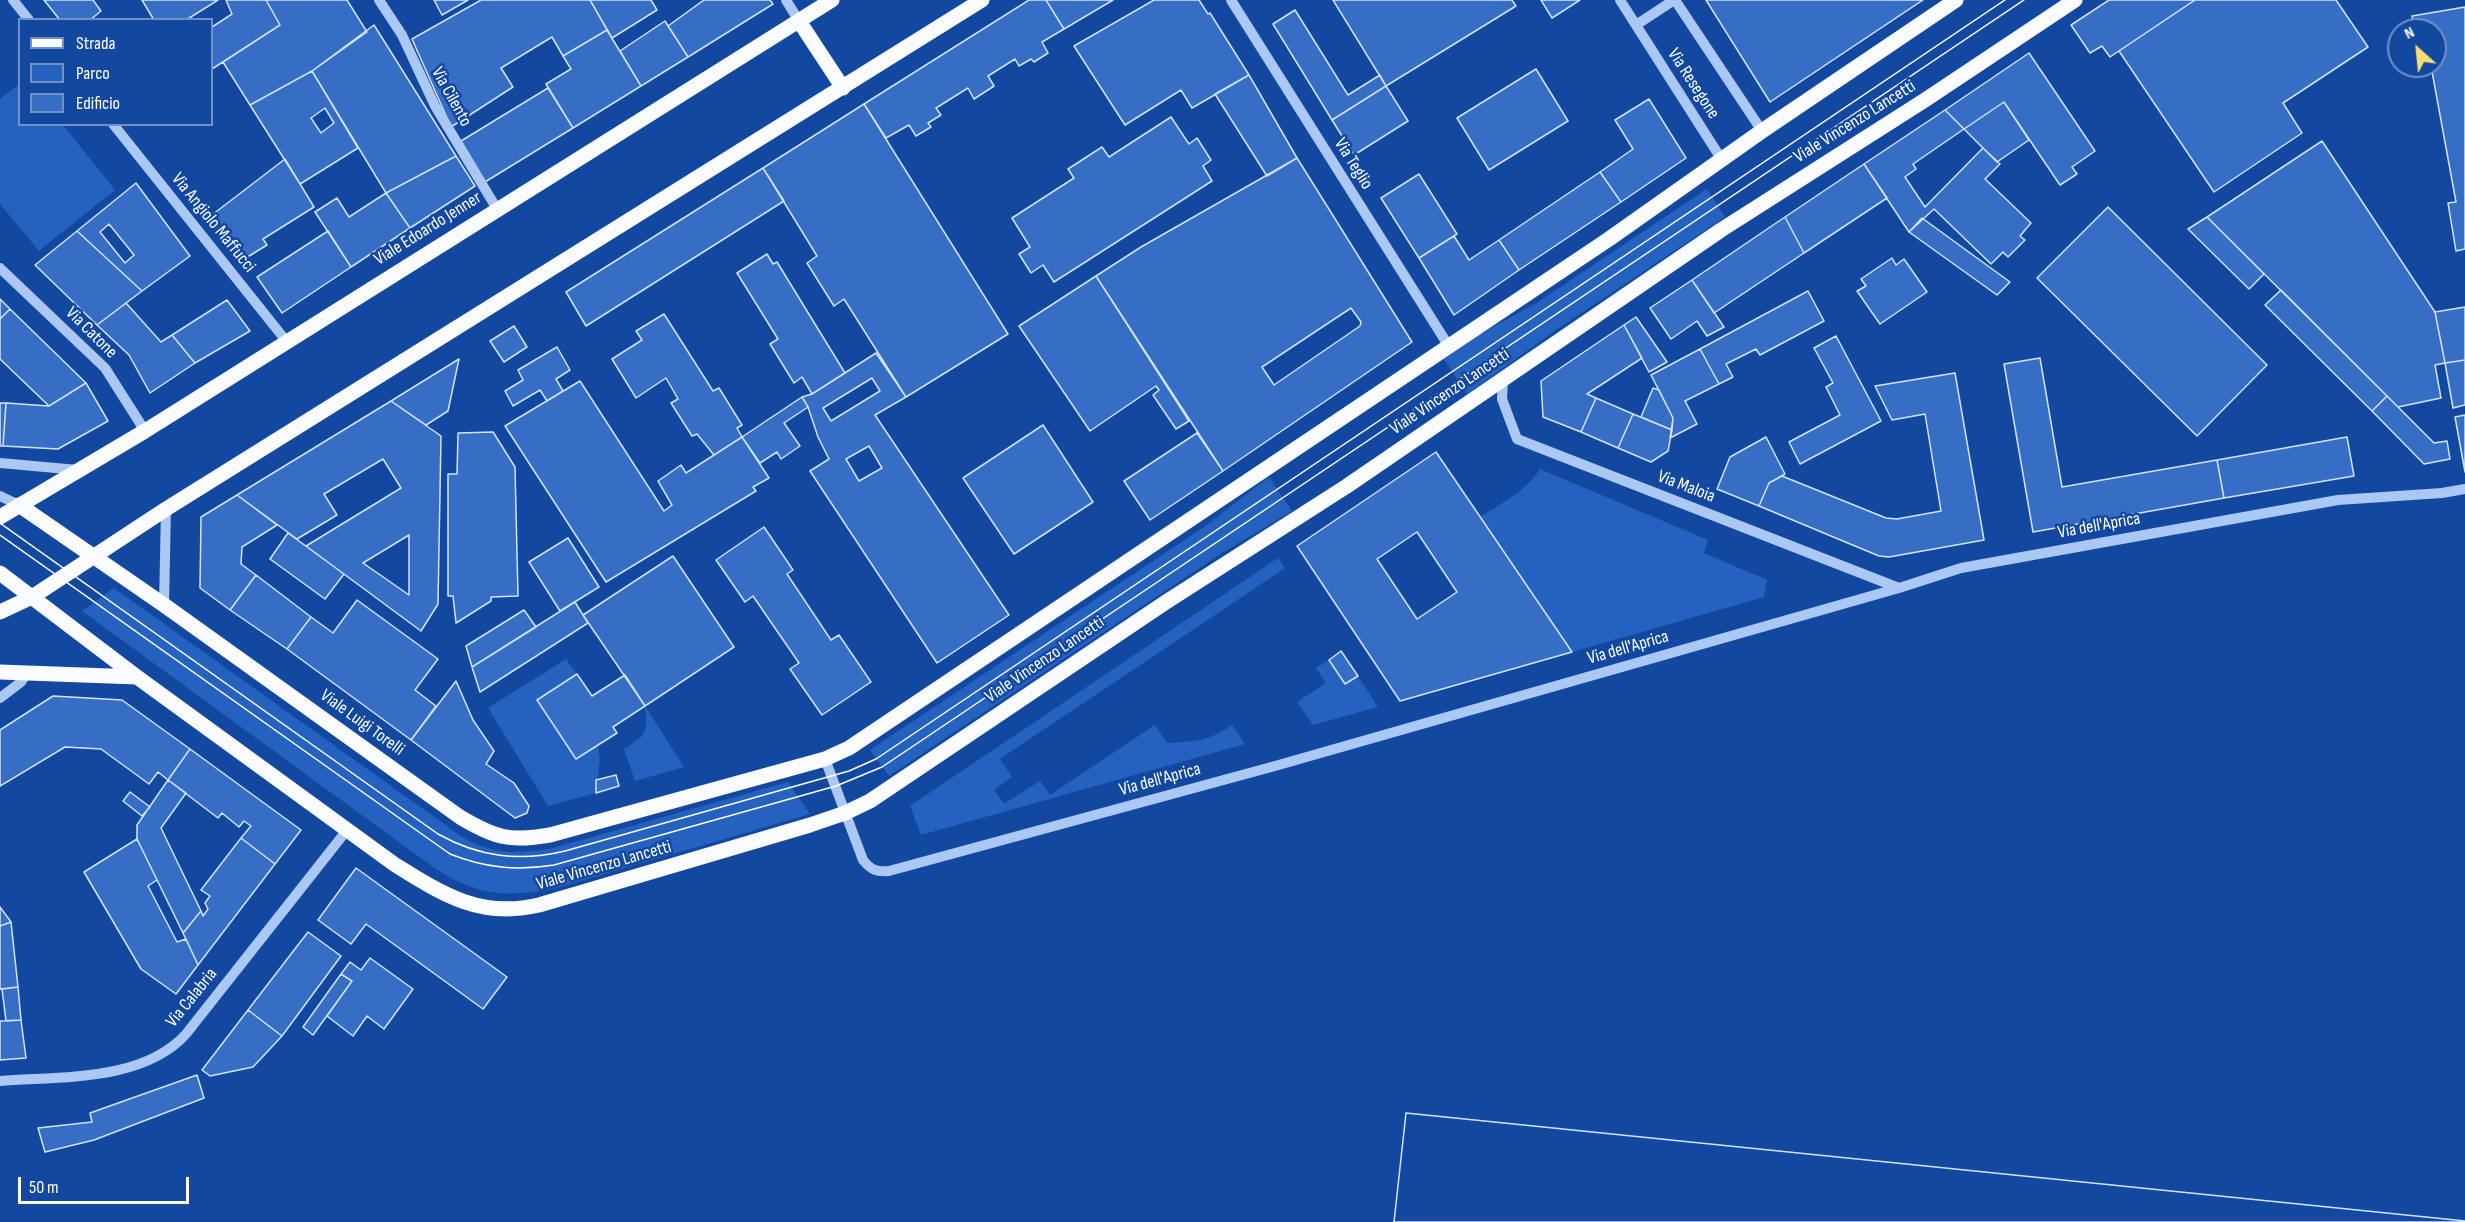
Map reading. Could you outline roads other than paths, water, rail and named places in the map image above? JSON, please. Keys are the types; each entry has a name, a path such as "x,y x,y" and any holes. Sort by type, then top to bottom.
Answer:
{"main road":[{"name":"Viale Edoardo Jenner","path":"0,517 146,431 832,0"},
{"path":"0,612 32,597 166,509 982,0"},
{"name":"Viale Vincenzo Lancetti","path":"550,835 825,759 849,748 1609,239 1762,131 1956,0"},
{"name":"Viale Vincenzo Lancetti","path":"347,830 394,864 446,894 476,906 510,910 539,905 845,813 870,801 1503,380 1721,230 1925,100 2075,0"},
{"path":"799,21 843,88"},
{"name":"Viale Luigi Torelli","path":"19,506 164,604 484,832 503,837 526,838 550,835"},
{"path":"0,573 137,677 347,830"},
{"path":"0,672 137,677"}],"street":[{"path":"13,0 27,18"},
{"name":"Via Cilento","path":"379,0 402,35 435,106 496,209"},
{"path":"786,0 799,21"},
{"name":"Via Teglio","path":"1231,0 1448,345"},
{"name":"Via Resegone","path":"1620,0 1722,160"},
{"name":"Via Resegone","path":"1635,25 1675,0 1762,131"},
{"name":"Via Angiolo Maffucci","path":"115,126 287,342"},
{"name":"Via Catone","path":"0,268 105,368 146,431"},
{"name":"Via Maloia","path":"1503,380 1502,399 1518,439 1899,588"},
{"path":"0,463 78,470"},
{"name":"Via dell'Aprica","path":"845,813 863,860 870,869 878,872 889,871 1275,766 1899,588 1961,568 2338,500 2442,494 2465,489"},
{"path":"0,496 19,506"},
{"path":"164,604 166,509"},
{"path":"0,698 21,682 27,673"},
{"path":"825,759 845,813"},
{"name":"Via Calabria","path":"0,1081 113,1071 152,1060 171,1049 186,1034 347,830"}],"tram line":[{"path":"0,523 438,834 469,848 500,855 532,856 565,851 849,771 876,759 2005,0"},
{"path":"0,535 450,854 501,867 527,868 554,865 836,786 882,767 2024,0"}]}
